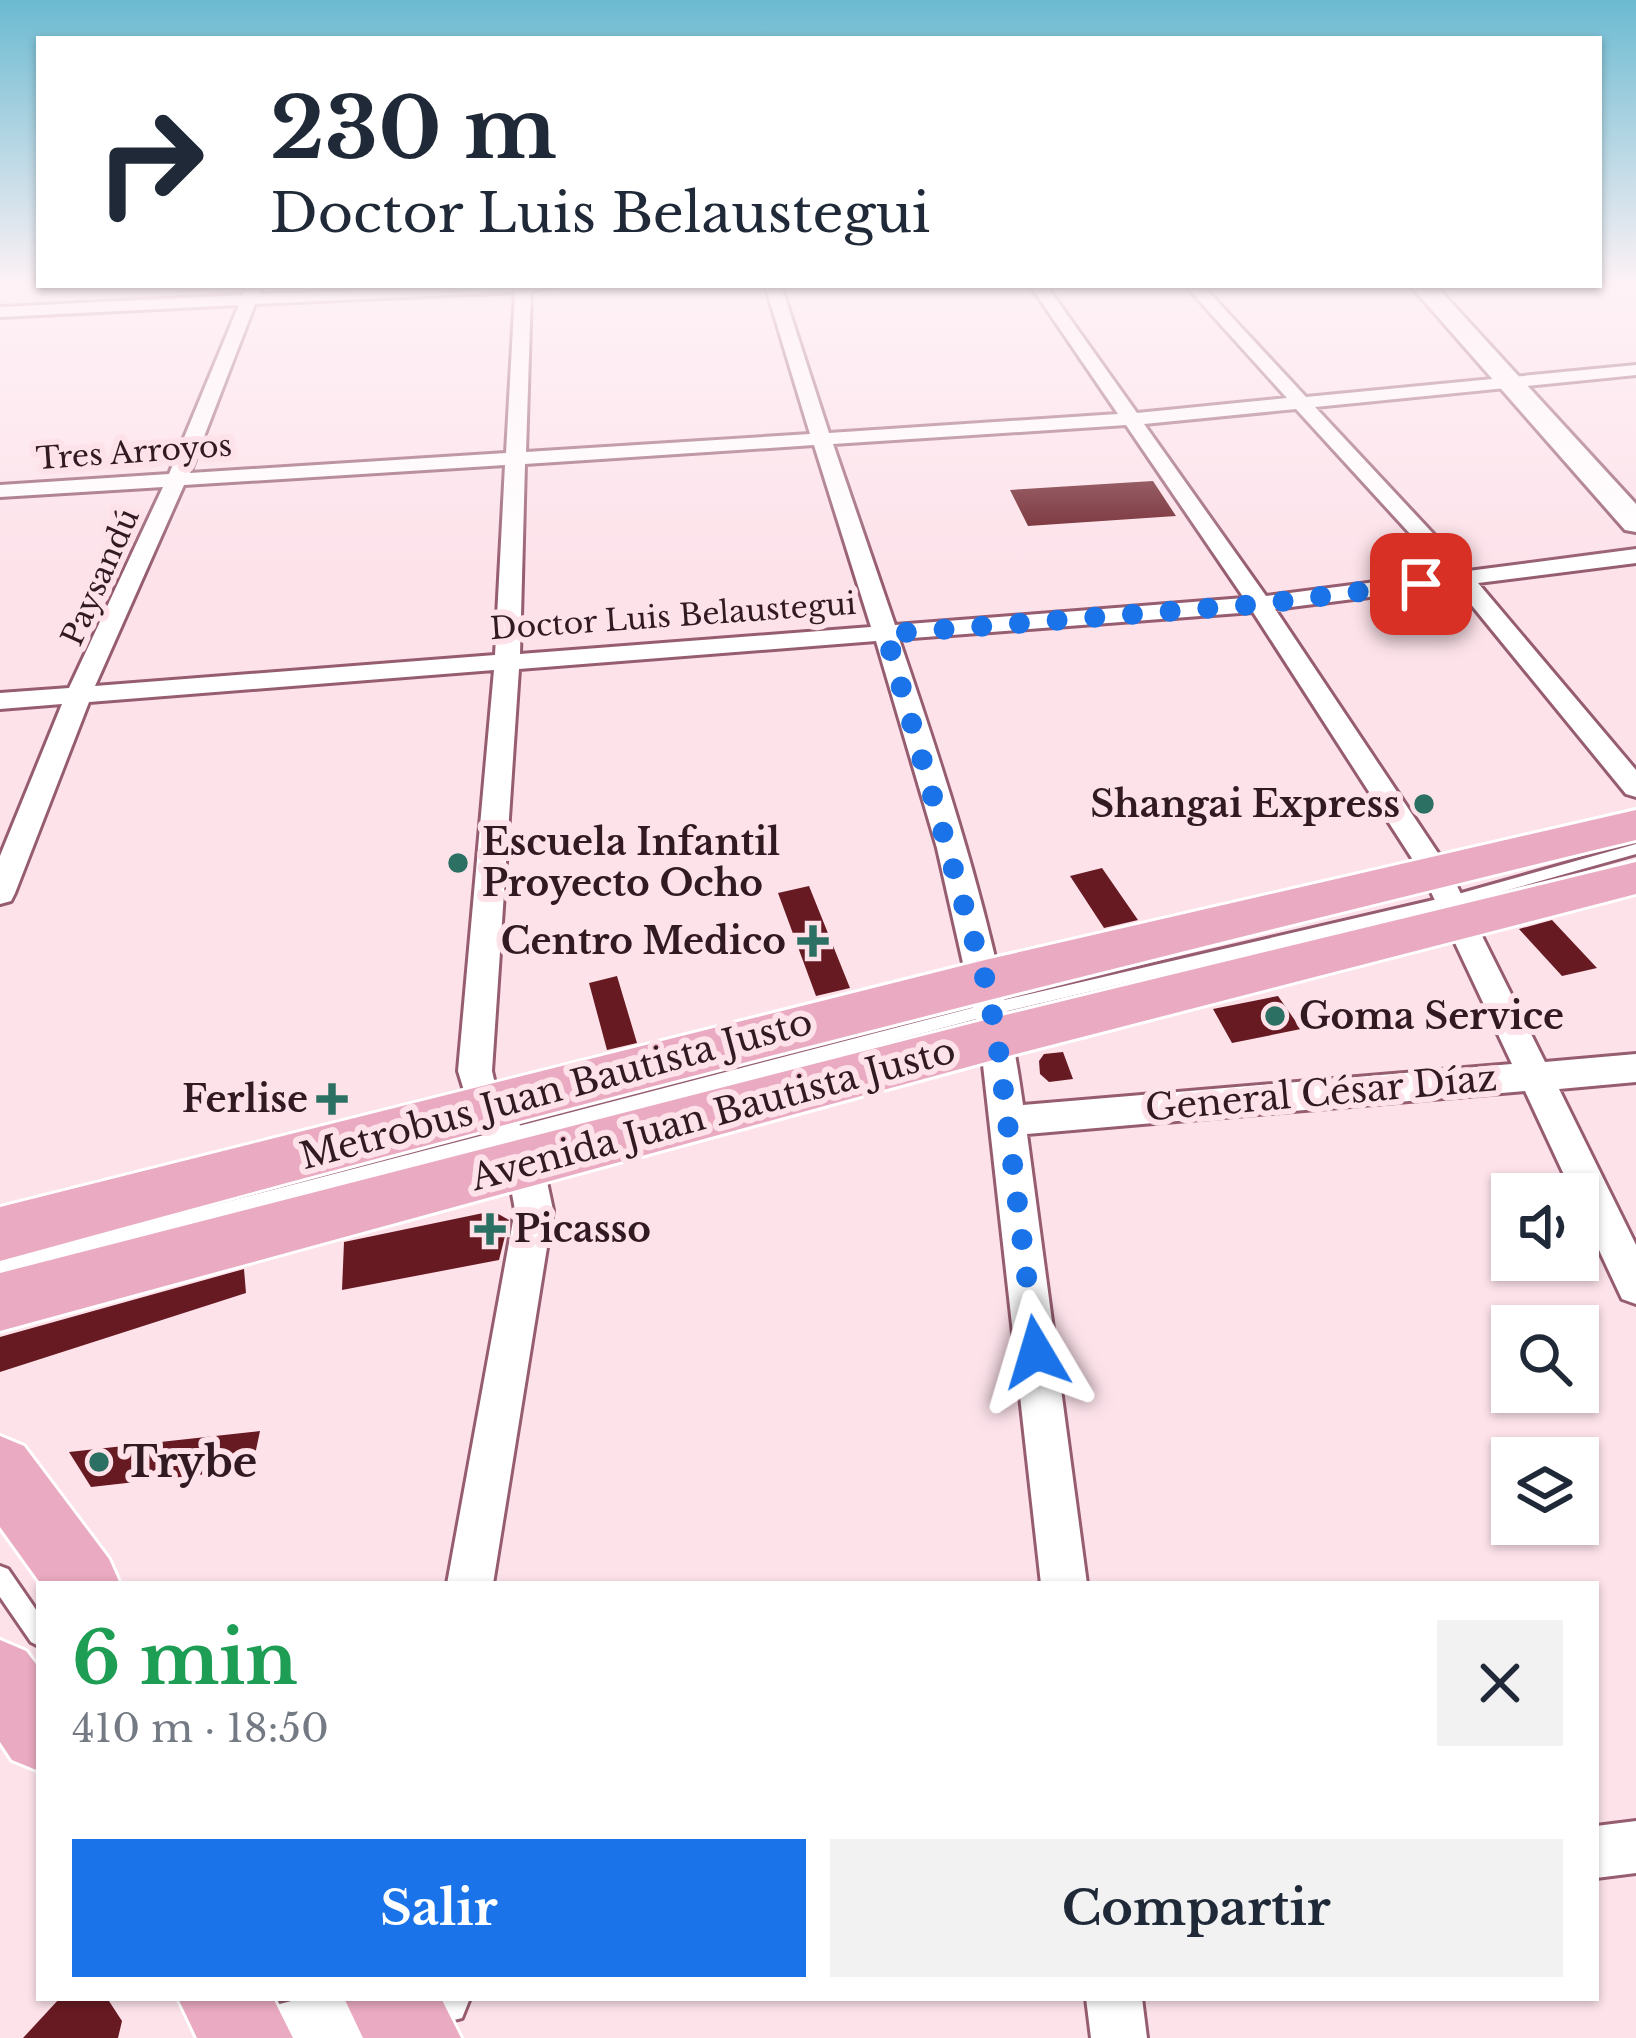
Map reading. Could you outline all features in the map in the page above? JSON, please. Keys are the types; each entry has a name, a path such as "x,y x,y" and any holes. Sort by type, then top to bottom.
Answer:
{"main road":[{"name":"Avenida Juan Bautista Justo","path":"1450,899 1636,825"},
{"name":"Avenida Juan Bautista Justo","path":"0,1234 507,1134 991,1009 1450,899 1636,878"},
{"name":"Avenida Juan Bautista Justo","path":"0,1303 507,1134"},
{"path":"0,1470 82,1581"},
{"path":"0,1677 36,1729"}],"street":[{"name":"Paysandú","path":"0,893 217,378"},
{"path":"471,1581 534,1210 507,1134 475,1071 507,662 519,378"},
{"path":"801,378 886,634 991,1009 1064,1581"},
{"path":"1105,378 1260,604 1450,899 1636,1286"},
{"path":"1276,378 1462,578 1636,788"},
{"path":"1508,378 1636,523"},
{"name":"Tres Arroyos","path":"0,491 1134,418 1552,378"},
{"name":"Doctor Luis Belaustegui","path":"0,701 1260,604 1636,556"},
{"name":"General César Díaz","path":"1007,1121 1636,1068"},
{"path":"1599,1852 1636,1847"},
{"path":"1114,2001 1119,2038"}],"lane":[{"path":"991,1009 1131,979 1636,850"},
{"path":"991,1009 1131,979"},
{"name":"Metrobus Juan Bautista Justo","path":"0,1270 507,1134"},
{"path":"0,1577 36,1630"}],"building":[{"path":"1153,481 1176,516 1028,526 1010,490"},
{"path":"1102,868 1138,920 1104,928 1070,876"},
{"name":"Centro Medico","path":"809,886 850,988 816,996 778,893"},
{"path":"1552,920 1597,968 1562,976 1519,929"},
{"path":"617,976 637,1043 607,1050 589,983"},
{"path":"1278,996 1301,1029 1232,1043 1213,1009"},
{"path":"1063,1052 1073,1079 1049,1082 1040,1074 1039,1061 1044,1054"},
{"path":"493,1211 509,1220 499,1260 342,1290 344,1242"},
{"path":"244,1269 246,1293 0,1372 0,1337"},
{"path":"260,1431 252,1469 91,1487 69,1452"},
{"path":"57,2001 109,2001 122,2021 118,2038 23,2038"}],"place":[{"name":"Shangai Express","path":"1424,804"},
{"name":"Escuela Infantil Proyecto Ocho","path":"458,863"},
{"name":"Centro Medico","path":"813,941"},
{"name":"Goma Service","path":"1275,1016"},
{"name":"Ferlise","path":"332,1099"},
{"name":"Picasso","path":"490,1229"},
{"name":"Trybe","path":"99,1462"}],"route":[{"path":"1036,1352 997,1038 985,979 886,634 1260,604 1421,584"}]}
